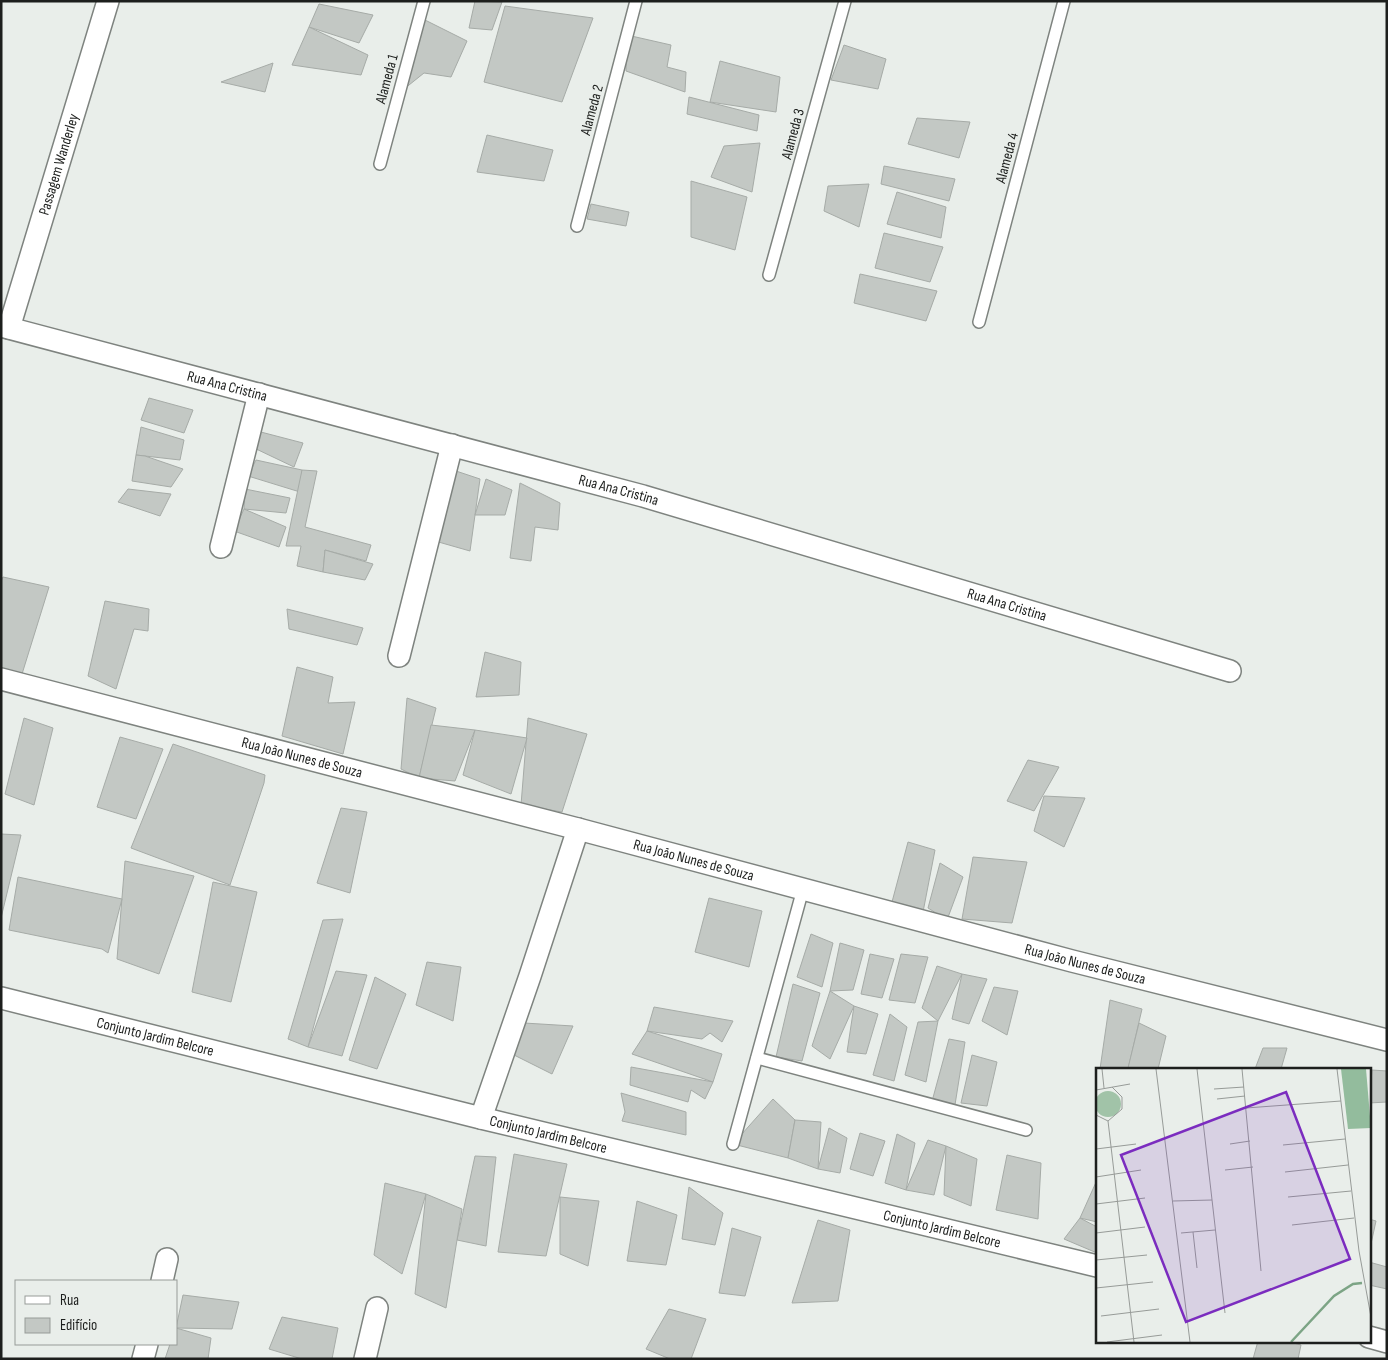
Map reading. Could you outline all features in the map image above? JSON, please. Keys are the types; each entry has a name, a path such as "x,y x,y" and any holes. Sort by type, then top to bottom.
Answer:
{"street":[{"name":"Passagem Wanderley","path":"5,327 108,1"},
{"name":"Rua Ana Cristina","path":"5,327 643,496 1230,671"},
{"path":"221,547 259,394"},
{"path":"398,656 452,445"},
{"name":"Rua João Nunes de Souza","path":"1,680 578,829 1081,964 1387,1040"},
{"path":"481,1118 533,968 578,829"},
{"name":"Conjunto Jardim Belcore","path":"1,998 481,1118 1096,1266"},
{"path":"162,1280 167,1259"},
{"path":"365,1359 377,1308"},
{"path":"1370,1337 1387,1342"},
{"path":"143,1359 147,1345"}],"lane":[{"name":"Alameda 1","path":"380,164 424,1"},
{"name":"Alameda 2","path":"578,226 636,1"},
{"name":"Alameda 3","path":"769,275 845,1"},
{"name":"Alameda 4","path":"979,322 1064,1"},
{"path":"733,1144 803,889"},
{"path":"756,1058 1026,1130"}],"building":[{"path":"475,1 502,2 492,30 469,28"},
{"path":"319,4 373,15 359,43 309,27"},
{"path":"505,6 593,18 562,102 484,82"},
{"path":"419,17 467,41 451,77 424,73 399,93"},
{"path":"309,27 368,55 361,75 292,65"},
{"path":"627,35 671,45 667,67 686,72 685,92 626,71"},
{"path":"844,45 886,59 878,89 831,80"},
{"path":"720,61 780,77 776,112 710,102"},
{"path":"273,63 265,92 221,82"},
{"path":"689,97 759,115 757,131 687,114"},
{"path":"917,118 970,122 959,158 908,144"},
{"path":"487,135 553,150 544,181 477,172"},
{"path":"760,143 752,192 711,177 724,146"},
{"path":"884,166 955,179 949,201 881,184"},
{"path":"691,181 747,197 735,250 691,237"},
{"path":"869,184 859,227 824,211 828,186"},
{"path":"897,192 946,207 941,238 887,224"},
{"path":"591,204 629,212 626,226 587,219"},
{"path":"884,233 943,247 930,282 875,268"},
{"path":"860,274 937,291 926,321 854,303"},
{"path":"149,398 193,410 184,433 141,420"},
{"path":"141,427 184,440 180,460 136,455"},
{"path":"257,431 303,443 294,467 252,447"},
{"path":"136,455 145,456 183,469 171,487 132,481"},
{"path":"256,460 302,470 300,492 248,476"},
{"path":"302,470 317,471 305,527 371,545 366,561 325,550 323,572 297,566 301,546 286,546"},
{"path":"453,470 480,479 470,551 435,541"},
{"path":"486,479 512,490 505,515 475,515"},
{"path":"520,483 560,503 558,530 535,527 531,561 510,558"},
{"path":"128,489 171,494 160,516 118,502"},
{"path":"245,489 290,498 286,513 244,509"},
{"path":"244,509 286,527 279,547 234,531"},
{"path":"325,550 373,564 365,580 323,572"},
{"path":"3,577 49,587 22,674 1,668 1,581"},
{"path":"105,601 149,609 148,631 134,629 116,689 88,676"},
{"path":"287,609 363,628 357,645 289,629"},
{"path":"485,652 521,662 519,695 476,697"},
{"path":"297,667 333,677 328,703 355,702 343,754 282,736"},
{"path":"407,698 436,708 419,778 401,769"},
{"path":"24,718 53,728 34,805 5,794"},
{"path":"528,718 587,734 562,812 521,805"},
{"path":"431,725 475,730 455,781 419,778"},
{"path":"475,730 527,738 511,794 463,775"},
{"path":"120,737 163,749 136,819 97,807"},
{"path":"173,744 265,775 230,885 131,848"},
{"path":"1028,760 1059,767 1034,811 1007,801"},
{"path":"1044,796 1085,798 1064,847 1034,831"},
{"path":"341,808 367,812 350,893 317,883"},
{"path":"1,834 21,835 1,918"},
{"path":"908,842 935,850 923,912 892,902"},
{"path":"973,857 1027,862 1012,923 962,919"},
{"path":"125,861 194,876 159,974 117,959"},
{"path":"940,863 963,877 947,920 928,908"},
{"path":"18,877 122,899 108,953 102,949 9,930"},
{"path":"213,882 257,892 231,1002 192,992"},
{"path":"709,898 762,911 749,967 695,952"},
{"path":"343,919 308,1047 288,1039 323,920"},
{"path":"811,934 833,943 822,987 797,977"},
{"path":"840,943 864,950 853,990 830,991"},
{"path":"870,954 894,959 882,998 861,994"},
{"path":"901,954 928,957 915,1003 889,1000"},
{"path":"427,962 461,967 453,1021 416,1005"},
{"path":"937,966 962,974 938,1021 922,1008"},
{"path":"336,971 367,975 342,1056 308,1047"},
{"path":"962,974 987,979 969,1024 952,1019"},
{"path":"375,977 406,994 377,1069 349,1060"},
{"path":"793,984 820,993 802,1061 776,1057"},
{"path":"994,987 1018,991 1007,1035 982,1021"},
{"path":"830,991 854,1006 830,1059 812,1046"},
{"path":"1110,1000 1142,1009 1128,1068 1100,1068"},
{"path":"854,1006 878,1014 866,1054 847,1052"},
{"path":"654,1007 733,1021 722,1042 710,1033 702,1039 647,1031"},
{"path":"890,1014 907,1027 894,1081 873,1075"},
{"path":"938,1021 926,1082 905,1075 918,1022"},
{"path":"524,1023 573,1026 552,1074 514,1055"},
{"path":"1139,1023 1166,1036 1158,1068 1128,1068"},
{"path":"647,1031 722,1054 713,1082 632,1054"},
{"path":"949,1039 965,1042 954,1111 931,1105"},
{"path":"1263,1048 1287,1048 1281,1068 1255,1068"},
{"path":"972,1055 997,1062 987,1106 961,1103"},
{"path":"631,1067 713,1082 705,1099 691,1090 688,1102 630,1085"},
{"path":"1372,1070 1387,1071 1387,1102 1370,1103"},
{"path":"621,1093 686,1112 686,1135 622,1121 625,1112"},
{"path":"773,1099 795,1120 788,1158 733,1144"},
{"path":"795,1120 821,1122 818,1169 788,1158"},
{"path":"829,1128 847,1138 840,1173 818,1169"},
{"path":"860,1133 885,1141 873,1176 850,1169"},
{"path":"897,1134 915,1143 906,1190 885,1183"},
{"path":"928,1140 946,1146 934,1195 906,1190"},
{"path":"946,1146 977,1159 971,1206 944,1195"},
{"path":"514,1154 567,1164 546,1256 498,1252"},
{"path":"1007,1155 1041,1163 1038,1219 996,1210"},
{"path":"475,1156 496,1157 486,1246 457,1240"},
{"path":"1096,1182 1096,1222 1080,1218"},
{"path":"385,1183 426,1194 402,1274 374,1255"},
{"path":"689,1187 723,1213 715,1245 682,1239"},
{"path":"426,1194 462,1209 446,1308 415,1294"},
{"path":"560,1197 599,1201 588,1266 560,1254"},
{"path":"637,1201 677,1215 666,1265 627,1261"},
{"path":"1080,1218 1096,1226 1096,1253 1064,1239"},
{"path":"1370,1219 1376,1221 1370,1248"},
{"path":"818,1220 850,1230 838,1301 792,1303"},
{"path":"732,1228 761,1237 745,1296 719,1293"},
{"path":"1370,1262 1387,1267 1387,1289 1370,1285"},
{"path":"183,1295 239,1302 232,1329 178,1328"},
{"path":"669,1309 706,1319 691,1359 670,1359 646,1349"},
{"path":"282,1317 338,1328 332,1359 302,1359 269,1349"},
{"path":"178,1329 211,1338 208,1359 165,1359 170,1345 178,1345"},
{"path":"1258,1342 1290,1342 1301,1345 1298,1359 1253,1359"}]}
